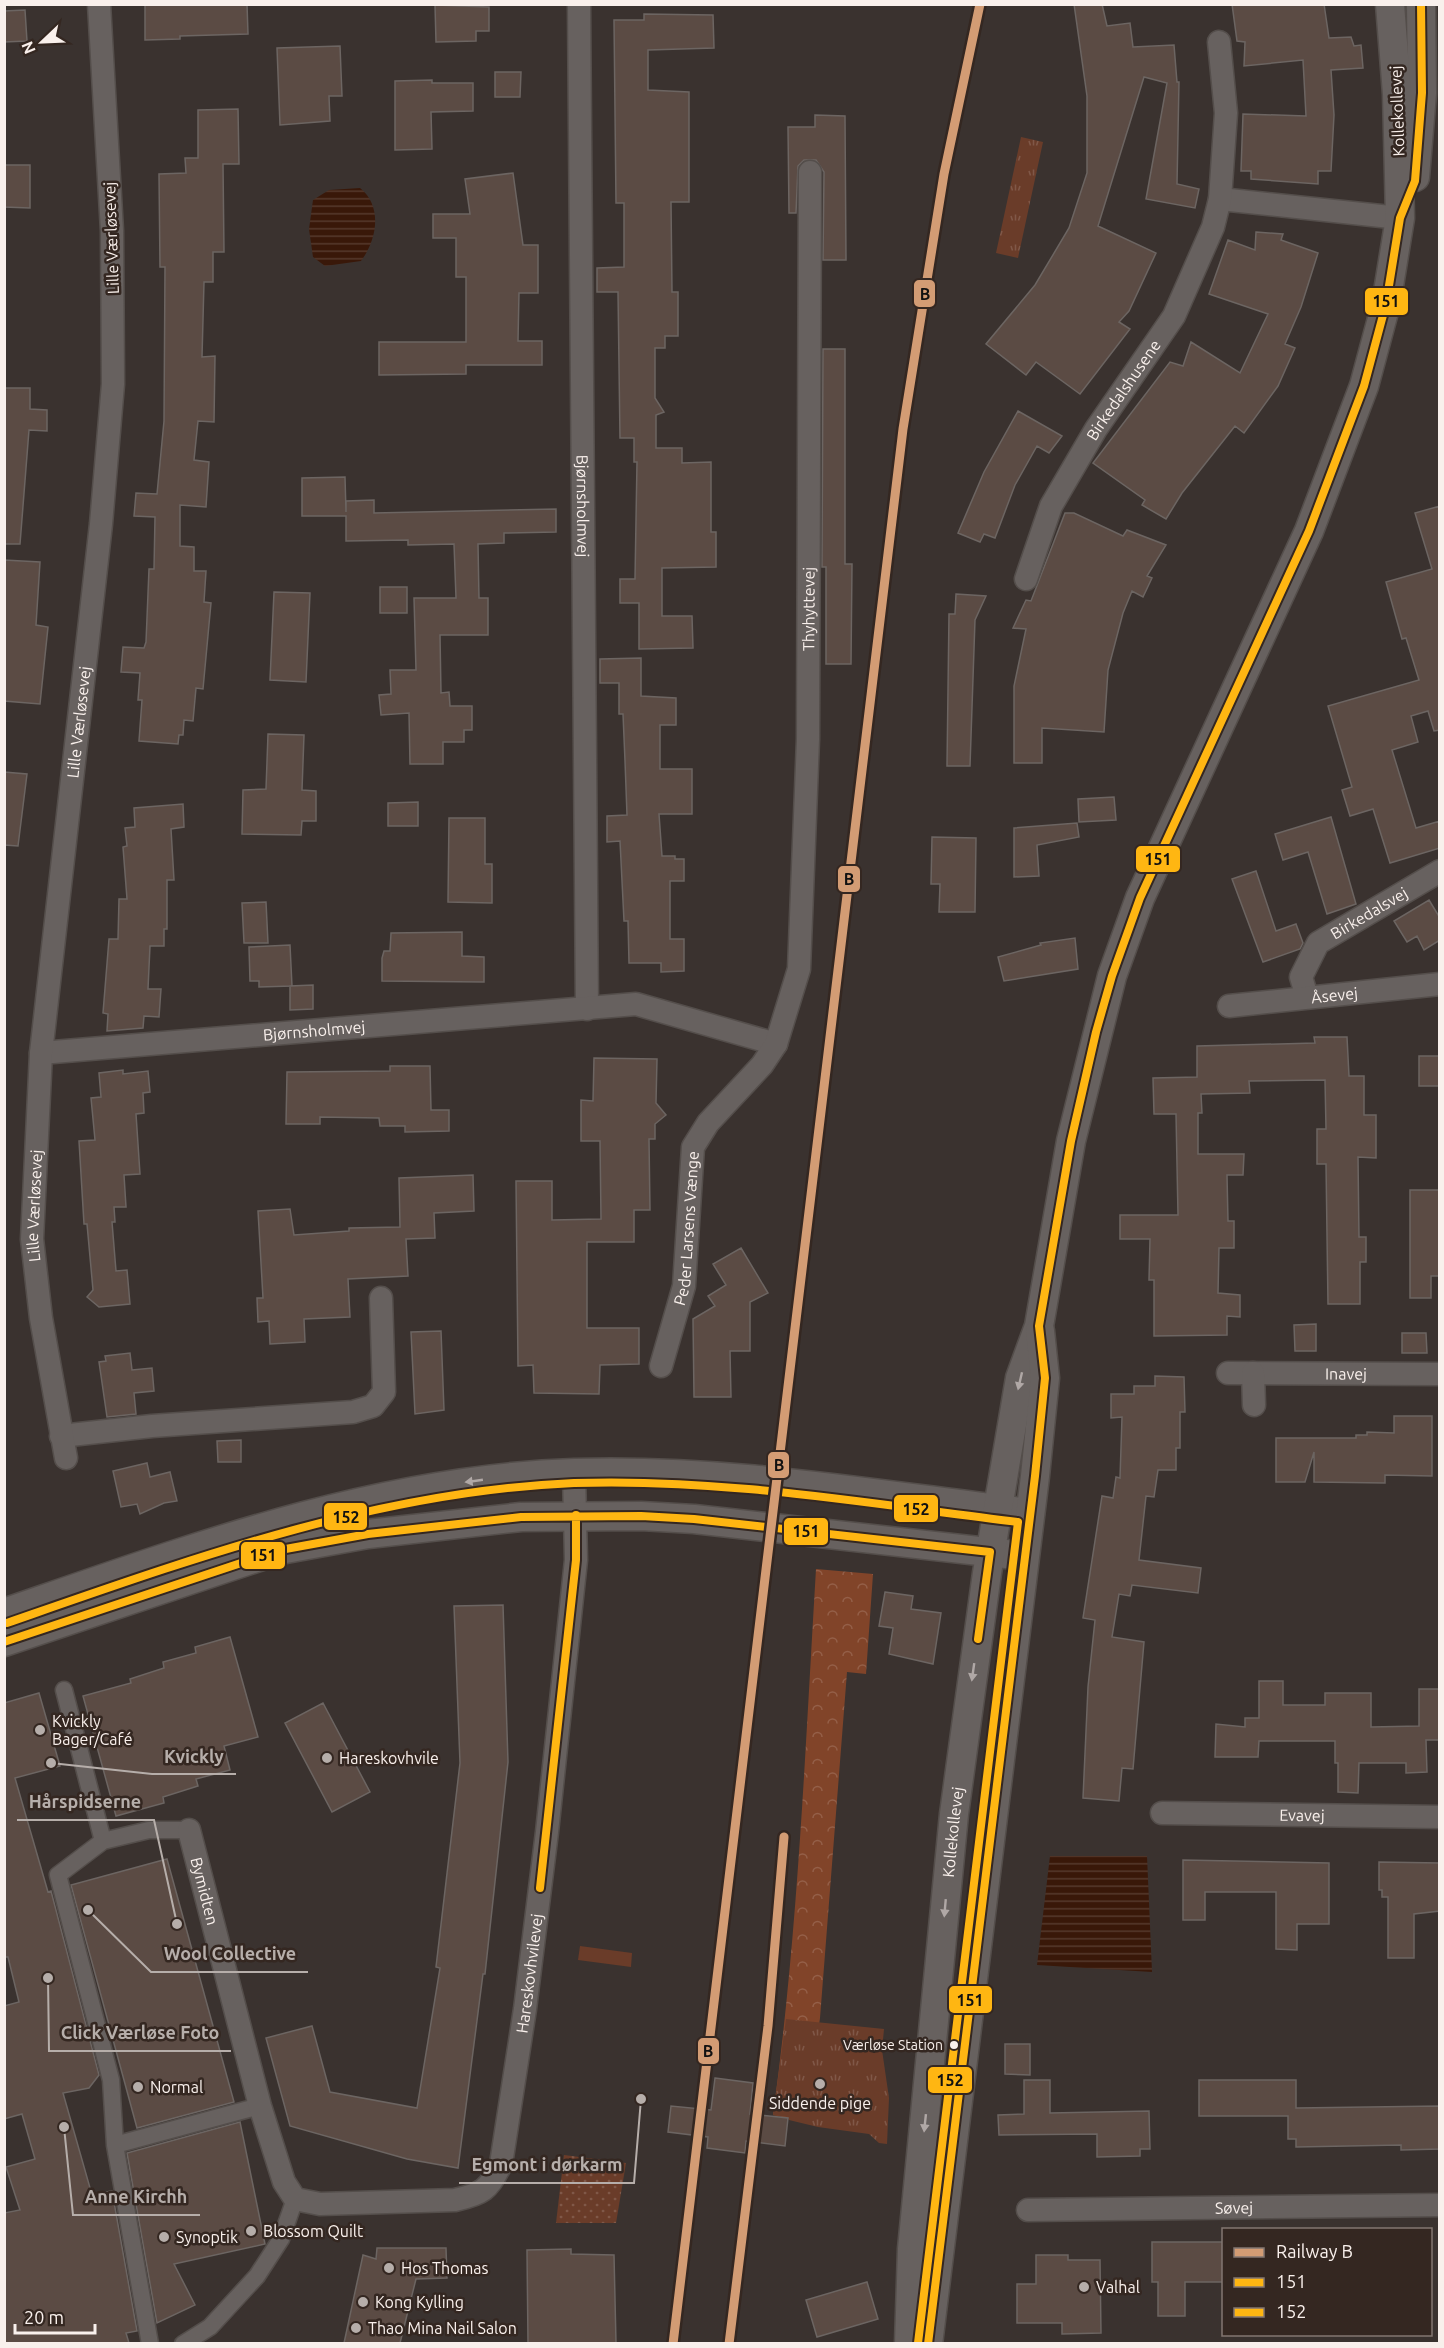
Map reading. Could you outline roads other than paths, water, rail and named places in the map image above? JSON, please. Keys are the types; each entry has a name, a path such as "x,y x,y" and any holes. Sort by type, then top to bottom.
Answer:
{"street":[{"name":"Lille Værløsevej","path":"99,4 112,231 113,384 101,524 41,1053 32,1239 41,1318 64,1447 152,1426 353,1412 373,1406 384,1392 381,1298"},
{"name":"Bjørnsholmvej","path":"579,4 587,1009"},
{"name":"Kollekollevej","path":"909,2343 912,2249 954,1814 990,1552 1020,1378 1039,1326 1071,1141 1112,976 1140,898 1309,531 1364,386 1386,304 1400,218 1397,94 1390,4"},
{"name":"Kollekollevej","path":"1400,218 1415,181 1422,93 1421,4"},
{"name":"Birkedalshusene","path":"1026,579 1051,506 1096,429 1173,316 1213,226 1221,199 1226,112 1219,42"},
{"name":"Thyhyttevej","path":"776,1044 799,969 808,739 810,172"},
{"path":"1221,199 1400,218"},
{"name":"Birkedalsvej","path":"1307,997 1301,977 1318,943 1440,871"},
{"name":"Åsevej","path":"1229,1006 1440,984"},
{"name":"Bjørnsholmvej","path":"41,1053 636,1004 776,1044"},
{"name":"Peder Larsens Vænge","path":"661,1366 684,1286 693,1147 708,1123 762,1065 776,1044"},
{"name":"Kollekollevej","path":"928,2343 1045,1378 1039,1326"},
{"name":"Inavej","path":"1228,1373 1440,1374"},
{"path":"1253,1373 1254,1405"},
{"path":"4,1613 118,1574 354,1502 475,1481 574,1473 655,1474 750,1480 1030,1513"},
{"name":"Hareskovhvilevej","path":"295,2199 320,2204 454,2200 471,2197 491,2185 501,2164 528,1986 576,1560 574,1473"},
{"path":"4,1641 280,1550 368,1534 521,1517 576,1515 694,1519 1024,1556"},
{"path":"64,1690 103,1841"},
{"name":"Evavej","path":"1162,1813 1440,1817"},
{"name":"Bymidten","path":"150,2343 115,2145 111,2080 58,1875 103,1841 149,1830 189,1830 260,2106 284,2182 295,2199"},
{"path":"115,2145 260,2106"},
{"path":"183,2343 210,2327 257,2276 281,2239 295,2199"},
{"name":"Søvej","path":"1028,2210 1440,2205"}],"rail line":[{"name":"B","path":"673,2344 903,429 944,174 980,4"},
{"name":"B","path":"729,2344 768,2026 784,1837"}],"place":[{"name":"Kvickly Bager/Café","path":"40,1730"},
{"name":"Hareskovhvile","path":"327,1758"},
{"name":"Kvickly","path":"51,1763"},
{"name":"Wool Collective","path":"88,1910"},
{"name":"Hårspidserne","path":"177,1924"},
{"name":"Click Værløse Foto","path":"48,1978"},
{"name":"Værløse Station","path":"954,2045"},
{"name":"Siddende pige","path":"820,2084"},
{"name":"Normal","path":"138,2087"},
{"name":"Egmont i dørkarm","path":"641,2099"},
{"name":"Anne Kirchh","path":"64,2127"},
{"name":"Blossom Quilt","path":"251,2231"},
{"name":"Synoptik","path":"164,2237"},
{"name":"Hos Thomas","path":"389,2268"},
{"name":"Valhal","path":"1084,2287"},
{"name":"Kong Kylling","path":"363,2302"},
{"name":"Thao Mina Nail Salon","path":"356,2328"}]}
